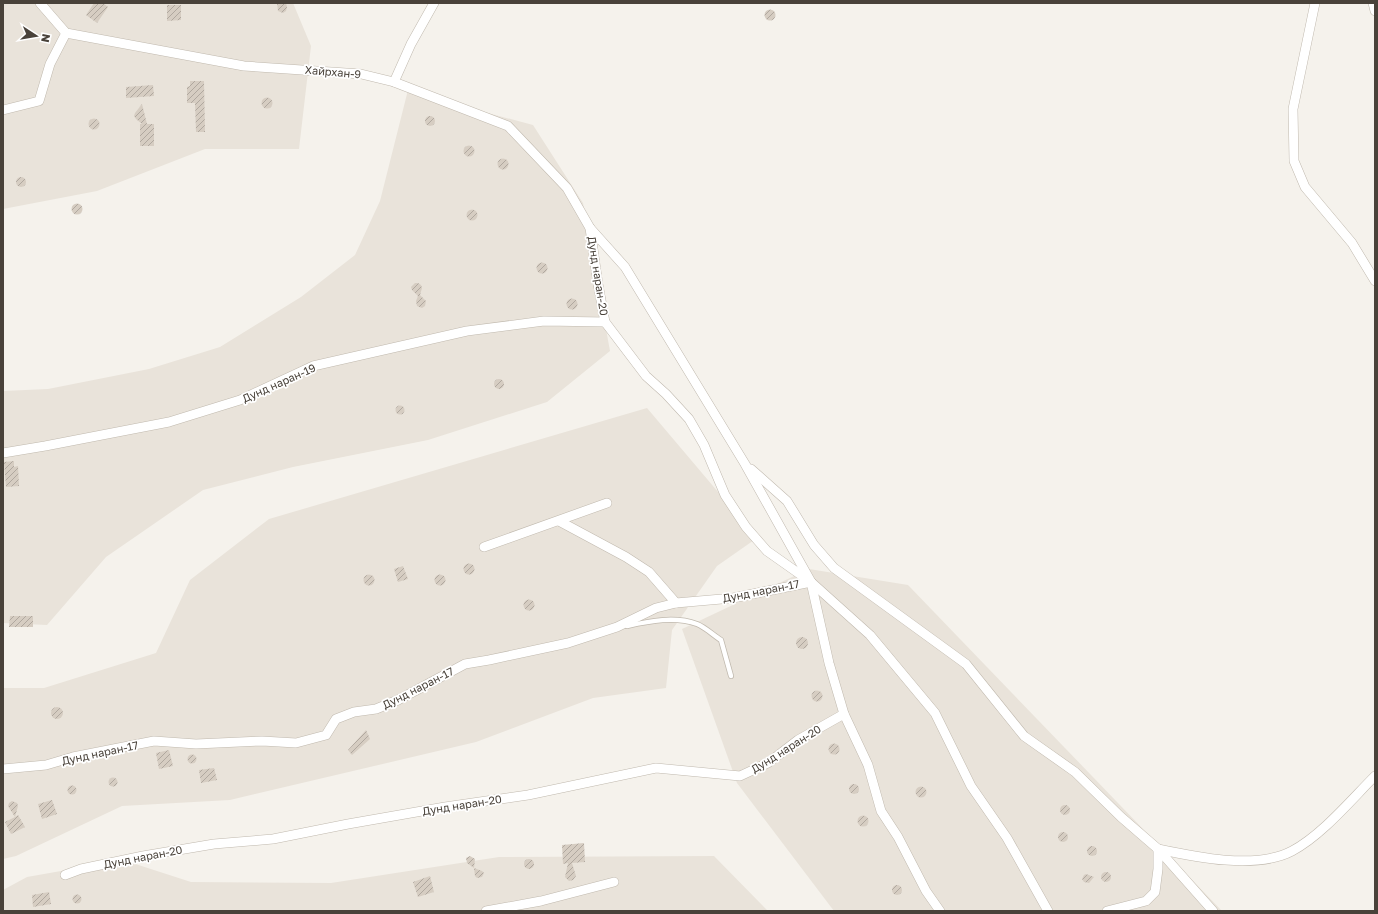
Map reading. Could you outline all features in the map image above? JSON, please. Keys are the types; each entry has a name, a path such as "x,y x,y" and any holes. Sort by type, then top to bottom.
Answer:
{"street":[{"path":"3,110 39,101 50,64 66,33 40,3"},
{"path":"394,82 411,44 434,3"},
{"path":"1316,3 1293,109 1294,161 1305,187 1352,243 1375,281"},
{"path":"1373,3 1375,11"},
{"name":"Хайрхан-9","path":"66,33 244,66 361,74 394,82 508,126 567,188"},
{"name":"Дунд наран-20","path":"567,188 590,228 605,322 646,376 666,394 689,419 704,445 725,495 746,527 767,551 811,582 870,635 935,714 971,786 1007,838 1048,911"},
{"path":"590,228 625,267 745,464 811,582 829,663 844,714 868,765 881,810 898,837 926,891 940,911"},
{"name":"Дунд наран-19","path":"3,453 169,422 240,400 313,366 467,331 544,321 605,322"},
{"path":"745,464 787,501 814,545 834,568 966,664 1024,736 1075,772 1120,817 1158,849 1213,911"},
{"path":"484,547 607,503"},
{"path":"559,521 626,557 648,572 676,603"},
{"name":"Дунд наран-17","path":"3,769 46,764 73,757 154,742 196,744 262,741 296,743 326,735 336,719 354,712 376,709 393,702 465,664 568,643 617,627 656,608 676,603 733,598 811,582"},
{"name":"Дунд наран-20","path":"65,875 82,869 143,856 214,844 274,839 445,807 528,795 656,768 740,776 768,763 798,740 844,714"},
{"path":"1158,849 1190,856 1246,862 1290,852 1303,844 1324,826 1375,776"},
{"path":"1107,911 1146,901 1155,892 1158,869 1158,849"},
{"path":"486,911 541,901 614,882"}],"lane":[{"path":"617,627 678,619 699,624 721,640 731,676"}],"shaded area":[{"path":"3,3 293,3 311,46 299,149 205,149 97,191 3,209"},
{"path":"408,90 439,100 533,125 583,203 610,351 547,402 428,440 293,467 203,490 106,557 47,625 3,623 3,391 48,389 149,369 220,347 301,297 355,255 380,201"},
{"path":"647,408 757,538 717,566 672,630 666,688 593,698 476,742 230,800 122,806 16,856 3,859 3,688 44,688 156,653 190,580 269,519"},
{"path":"809,569 908,585 1222,911 834,911 737,783 682,629"},
{"path":"714,856 768,911 3,911 3,890 27,877 123,860 191,882 331,883 499,857"}],"building":[{"path":"94,3 103,3 108,7 97,23 86,15"},
{"path":"277,3 286,3 286,11 283,13 278,11"},
{"path":"167,5 181,5 181,20 167,21"},
{"path":"768,10 772,10 774,11 774,19 768,20 765,17 765,13"},
{"path":"190,81 204,81 205,132 196,132 195,103 187,103 187,87 190,86"},
{"path":"153,85 154,96 126,98 126,87"},
{"path":"265,98 269,98 271,99 271,107 265,108 262,105 262,101"},
{"path":"142,104 147,124 154,124 154,146 140,146 140,124 142,124 134,116"},
{"path":"428,116 432,116 434,117 434,125 428,126 425,123 425,119"},
{"path":"92,119 96,119 98,120 98,128 92,129 89,126 89,122"},
{"path":"467,146 471,146 473,147 473,155 467,156 464,153 464,149"},
{"path":"501,159 505,159 507,160 507,168 501,169 498,166 498,162"},
{"path":"19,177 23,177 25,178 25,186 19,187 16,184 16,180"},
{"path":"75,204 79,204 81,205 81,213 75,214 72,211 72,207"},
{"path":"470,210 474,210 476,211 476,219 470,220 467,217 467,213"},
{"path":"540,263 544,263 546,264 546,272 540,273 537,270 537,266"},
{"path":"415,283 421,285 422,288 420,295 426,301 425,306 422,308 417,306 416,301 418,296 411,287"},
{"path":"570,299 574,299 576,300 576,308 570,309 567,306 567,302"},
{"path":"497,379 501,379 503,380 503,388 497,389 494,386 494,382"},
{"path":"400,405 405,410 400,415 395,410"},
{"path":"14,461 14,467 18,466 19,486 6,487 4,462"},
{"path":"467,564 471,564 473,565 473,573 467,574 464,571 464,567"},
{"path":"403,566 408,579 398,582 394,569"},
{"path":"369,574 373,576 375,580 373,584 369,586 365,584 363,580 365,576"},
{"path":"440,574 444,576 446,580 444,584 440,586 436,584 434,580 436,576"},
{"path":"529,599 533,601 535,605 533,609 529,611 525,609 523,605 525,601"},
{"path":"10,616 33,616 33,627 9,627"},
{"path":"800,637 804,637 808,643 804,649 800,649 796,645 796,641"},
{"path":"815,691 819,691 821,692 821,700 815,701 812,698 812,694"},
{"path":"57,707 61,709 63,713 61,717 57,719 53,717 51,713 53,709"},
{"path":"366,730 370,739 352,755 348,750"},
{"path":"832,744 836,744 838,745 838,753 832,754 829,751 829,747"},
{"path":"169,750 173,766 159,769 156,753"},
{"path":"192,754 197,759 192,764 187,759"},
{"path":"214,768 217,780 201,783 199,770"},
{"path":"111,778 115,778 117,782 115,786 111,786 109,784 109,780"},
{"path":"852,784 856,784 858,785 858,793 852,794 849,791 849,787"},
{"path":"72,785 77,790 72,795 67,790"},
{"path":"919,787 923,787 925,788 925,796 919,797 916,794 916,790"},
{"path":"52,800 57,814 42,819 38,804"},
{"path":"12,801 17,803 18,806 15,817 8,806"},
{"path":"1063,805 1067,805 1070,810 1067,815 1063,815 1060,812 1060,808"},
{"path":"18,815 25,827 11,834 5,822"},
{"path":"861,816 865,816 867,817 867,825 861,826 858,823 858,819"},
{"path":"1063,832 1068,837 1063,842 1058,837"},
{"path":"584,843 585,862 572,863 576,876 573,880 569,881 565,877 568,863 563,864 562,845"},
{"path":"1092,846 1097,851 1092,856 1087,851"},
{"path":"470,856 475,859 474,868 467,863 466,858"},
{"path":"529,859 534,864 529,869 524,864"},
{"path":"474,868 484,873 482,877 477,878 475,876"},
{"path":"1106,872 1111,877 1106,882 1101,877"},
{"path":"1086,874 1094,877 1089,883 1084,882 1082,879"},
{"path":"430,876 434,892 418,897 413,882"},
{"path":"895,885 899,885 901,886 901,894 895,895 892,892 892,888"},
{"path":"49,892 51,904 33,907 32,895"},
{"path":"77,894 82,899 77,904 72,899"}]}
